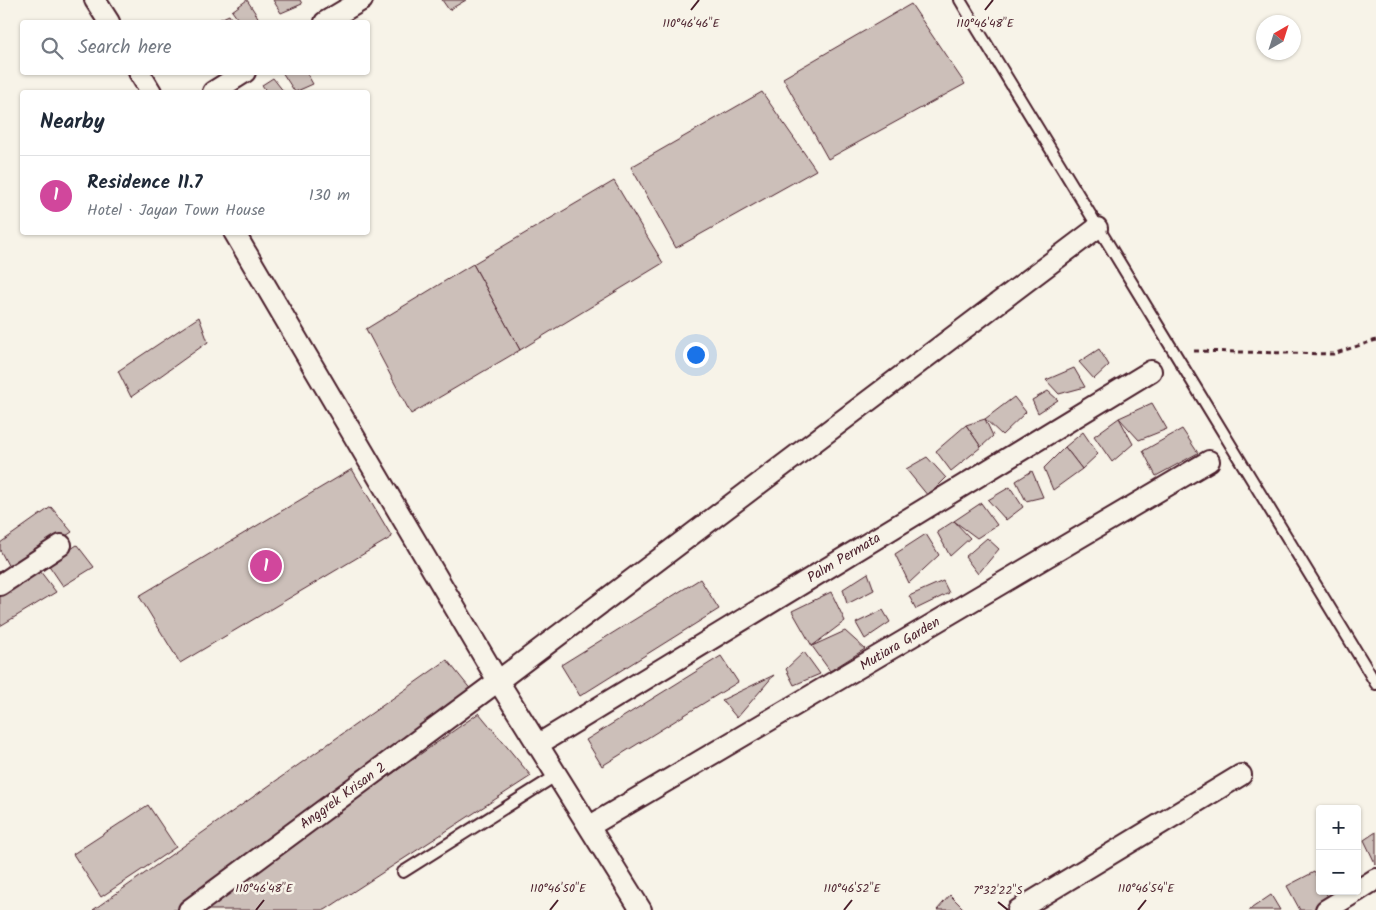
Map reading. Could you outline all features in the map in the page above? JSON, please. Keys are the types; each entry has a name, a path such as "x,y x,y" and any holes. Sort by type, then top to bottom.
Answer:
{"street":[{"path":"95,0 108,20"},
{"path":"328,20 362,0"},
{"path":"141,75 150,90"},
{"path":"215,90 240,75"},
{"name":"Anggrek Krisan 2","path":"189,910 498,681 1096,228"},
{"path":"236,235 498,681 641,910"},
{"name":"Palm Permata","path":"537,745 1151,371"},
{"name":"Mutiara Garden","path":"590,826 1209,461"},
{"path":"0,585 61,545"},
{"path":"1018,910 1241,775"},
{"path":"1361,888 1376,879"},
{"path":"1326,910 1350,895"}],"lane":[{"path":"960,0 1096,228 1175,351 1376,684"},
{"path":"403,872 557,775"}],"path":[{"path":"1175,351 1333,354 1376,340"}],"building":[{"path":"247,0 260,20 239,20 232,11"},
{"path":"273,0 300,0 302,4 281,13"},
{"path":"442,0 466,0 449,10"},
{"path":"911,4 965,84 828,159 783,78"},
{"path":"229,15 232,20 218,20"},
{"path":"284,75 308,75 313,84 300,90 294,90"},
{"path":"273,78 282,90 266,90 262,85"},
{"path":"762,92 816,170 676,248 631,167"},
{"path":"614,181 663,263 520,350 473,264"},
{"path":"473,264 520,350 411,414 366,329"},
{"path":"199,317 208,342 131,397 118,371"},
{"path":"1099,349 1109,365 1094,379 1079,362"},
{"path":"1074,368 1085,387 1059,394 1046,380"},
{"path":"1048,391 1058,400 1038,413 1032,400"},
{"path":"1014,397 1026,412 1002,435 985,419"},
{"path":"1152,403 1167,429 1139,440 1119,418"},
{"path":"1119,418 1133,444 1112,462 1094,436"},
{"path":"985,419 993,436 981,447 966,425"},
{"path":"966,425 981,447 951,471 936,451"},
{"path":"1182,429 1198,453 1156,476 1143,451"},
{"path":"1083,432 1098,454 1082,469 1065,447"},
{"path":"1065,447 1082,469 1053,490 1044,468"},
{"path":"927,457 946,478 928,496 906,469"},
{"path":"352,469 392,537 180,663 139,596"},
{"path":"1032,471 1043,497 1026,501 1016,481"},
{"path":"1010,487 1023,507 1006,520 988,500"},
{"path":"981,503 997,525 977,538 954,521"},
{"path":"51,507 72,532 11,571 0,550 0,543"},
{"path":"954,521 970,538 950,556 937,532"},
{"path":"926,534 939,555 909,583 895,554"},
{"path":"987,538 999,549 978,574 965,557"},
{"path":"77,545 94,567 63,586 48,564"},
{"path":"40,571 56,592 0,626 0,596"},
{"path":"868,573 874,590 847,604 843,589"},
{"path":"700,579 719,609 580,696 561,665"},
{"path":"943,581 949,593 916,609 909,596"},
{"path":"831,592 845,621 812,646 792,611"},
{"path":"883,610 890,622 865,639 856,623"},
{"path":"845,631 865,649 830,671 812,646"},
{"path":"804,652 820,674 794,685 786,669"},
{"path":"721,656 738,682 602,766 586,740"},
{"path":"447,660 472,691 178,910 93,910"},
{"path":"774,675 737,718 722,700"},
{"path":"479,713 531,776 325,910 198,910"},
{"path":"148,805 176,847 101,897 73,854"},
{"path":"1376,832 1376,865 1364,840"},
{"path":"1314,872 1316,875 1316,895 1327,895 1331,903 1319,910 1300,910 1287,886"},
{"path":"950,895 965,910 937,910"},
{"path":"1271,895 1280,910 1249,910"}],"place":[{"name":"Residence 11.7","path":"266,566"}]}
